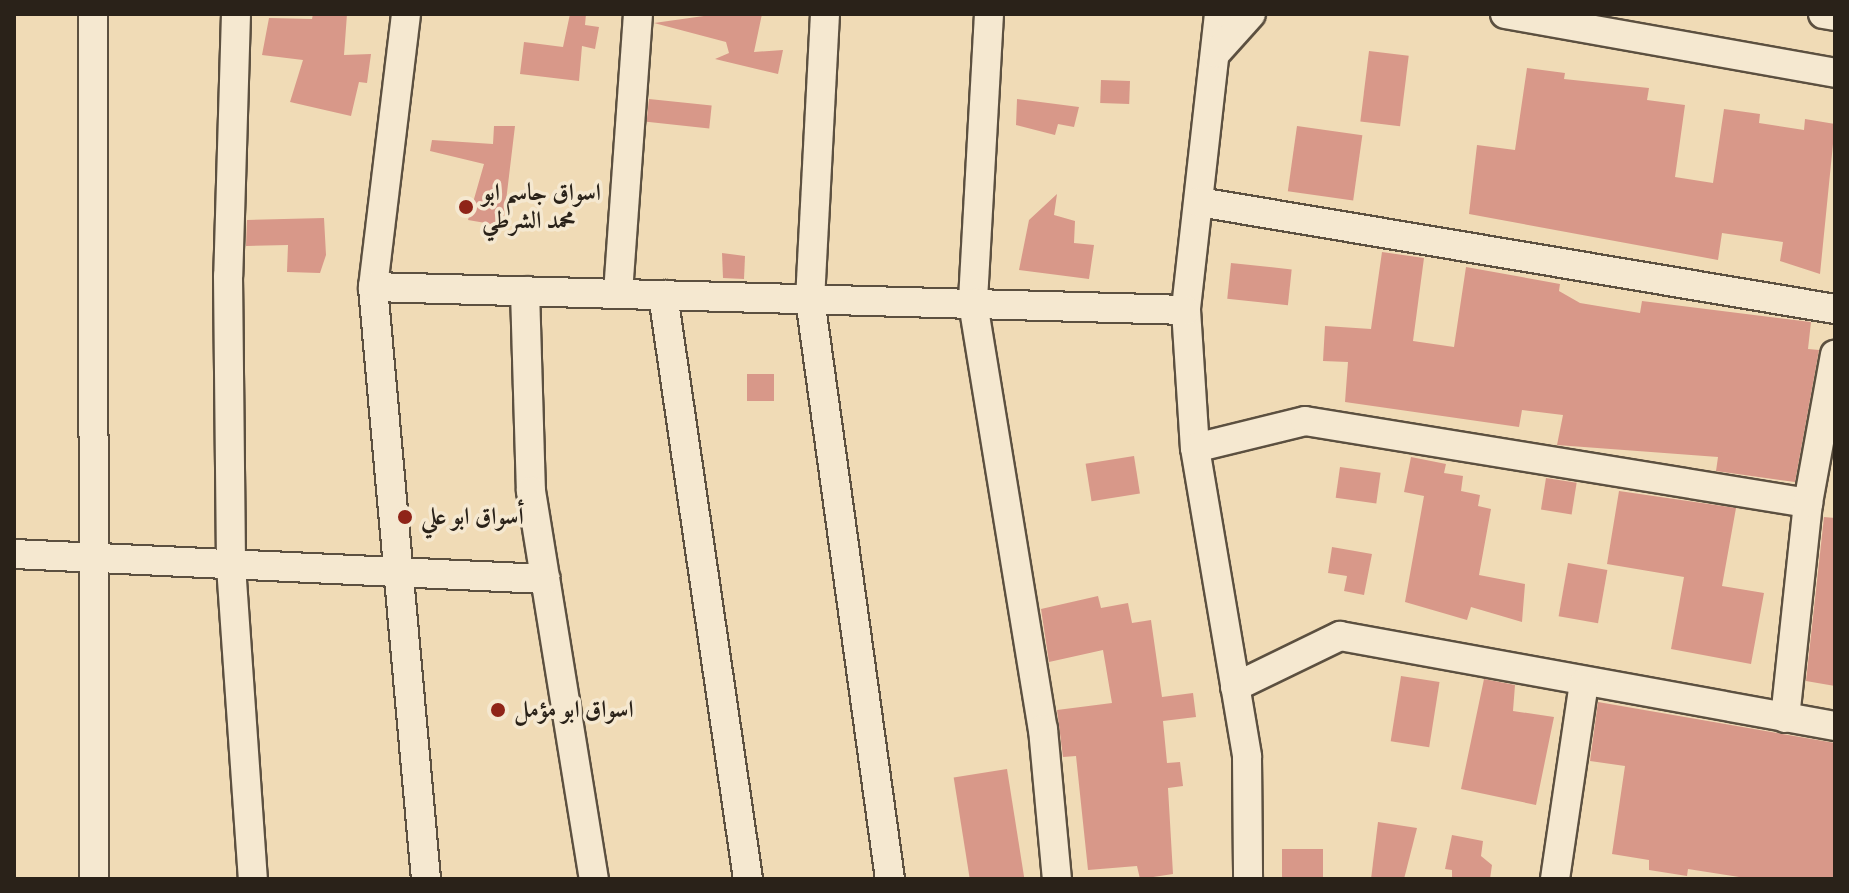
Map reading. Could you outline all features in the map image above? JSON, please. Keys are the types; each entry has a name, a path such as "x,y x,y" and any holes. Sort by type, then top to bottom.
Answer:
{"street":[{"path":"93,14 94,879"},
{"path":"236,14 228,276 231,566 253,879"},
{"path":"406,14 373,287 426,879"},
{"path":"618,293 638,14"},
{"path":"825,14 810,299 890,879"},
{"path":"989,14 973,303 1043,729 1057,879"},
{"path":"1219,14 1186,310 1195,448 1247,757 1248,879"},
{"path":"1216,53 1251,14"},
{"path":"1505,14 1835,73"},
{"path":"1823,14 1835,16"},
{"path":"1199,202 1835,309"},
{"path":"373,287 1186,310"},
{"path":"525,291 531,491 594,879"},
{"path":"663,295 748,879"},
{"path":"1785,718 1808,503 1835,354"},
{"path":"1195,448 1305,421 1808,503"},
{"path":"14,554 92,556 398,576 545,579"},
{"path":"1235,687 1340,636 1584,683 1835,726"},
{"path":"1555,879 1584,683"}],"building":[{"path":"313,14 347,14 344,55 371,54 367,83 359,82 351,116 290,102 303,60 262,55 269,18 312,19"},
{"path":"570,14 586,14 585,25 599,27 595,49 582,46 579,81 520,74 524,42 563,47"},
{"path":"718,14 762,14 754,52 783,50 778,74 715,59 729,53 726,42 654,23"},
{"path":"1369,51 1409,56 1400,126 1360,121"},
{"path":"1527,68 1565,73 1564,79 1649,88 1647,100 1685,105 1675,177 1713,183 1724,109 1760,114 1759,123 1804,130 1805,119 1835,124 1820,274 1780,261 1783,242 1722,233 1718,260 1469,214 1477,145 1515,150"},
{"path":"1101,80 1130,81 1129,104 1100,103"},
{"path":"649,99 712,106 709,128 647,122"},
{"path":"1017,99 1079,107 1074,127 1058,124 1055,135 1016,125"},
{"path":"494,126 515,126 503,226 468,220 484,164 430,151 432,140 493,144"},
{"path":"1297,126 1362,135 1353,201 1288,191"},
{"path":"1057,194 1054,215 1075,221 1074,243 1094,245 1089,279 1019,270 1029,220"},
{"path":"324,218 326,255 320,273 287,272 288,245 246,246 247,220"},
{"path":"1382,252 1424,258 1413,341 1454,347 1466,267 1560,284 1559,291 1580,303 1640,313 1642,301 1811,322 1808,349 1819,350 1795,482 1716,471 1718,457 1557,445 1563,415 1522,410 1519,427 1345,402 1348,362 1323,361 1325,326 1371,329"},
{"path":"722,253 745,256 744,279 723,278"},
{"path":"1231,263 1292,269 1288,305 1227,299"},
{"path":"747,374 774,374 774,401 747,401"},
{"path":"1134,456 1140,494 1092,501 1086,464"},
{"path":"1411,457 1446,464 1444,473 1463,476 1461,491 1480,495 1478,506 1491,509 1479,575 1525,584 1522,622 1471,607 1467,620 1405,602 1424,496 1404,492"},
{"path":"1340,467 1381,473 1376,503 1336,498"},
{"path":"1546,478 1577,483 1572,514 1541,510"},
{"path":"1619,491 1736,508 1722,586 1764,593 1751,664 1671,649 1684,577 1607,564"},
{"path":"1824,517 1835,518 1835,686 1806,681"},
{"path":"1332,547 1372,554 1364,595 1344,591 1347,576 1328,573"},
{"path":"1568,563 1607,570 1598,623 1559,616"},
{"path":"1098,596 1101,608 1128,603 1132,623 1151,620 1162,697 1193,693 1196,717 1163,721 1167,763 1180,762 1183,786 1168,788 1173,874 1140,879 1137,866 1088,870 1076,756 1063,757 1057,710 1112,703 1103,650 1049,662 1041,609"},
{"path":"1401,676 1440,682 1429,747 1391,741"},
{"path":"1484,679 1515,685 1513,711 1554,717 1536,805 1461,789"},
{"path":"1598,702 1835,743 1835,879 1752,879 1688,869 1687,876 1649,870 1649,860 1612,854 1625,766 1590,761"},
{"path":"1007,769 1024,879 970,879 954,777"},
{"path":"1378,822 1417,828 1404,879 1371,879"},
{"path":"1452,835 1483,841 1481,856 1492,865 1490,879 1452,879 1452,870 1445,869"},
{"path":"1282,849 1323,849 1323,879 1282,879"}],"place":[{"name":"اسواق جاسم ابو محمد الشرطي","path":"466,207"},
{"name":"أسواق ابو علي","path":"405,517"},
{"name":"اسواق ابو مؤمل","path":"498,710"}]}
